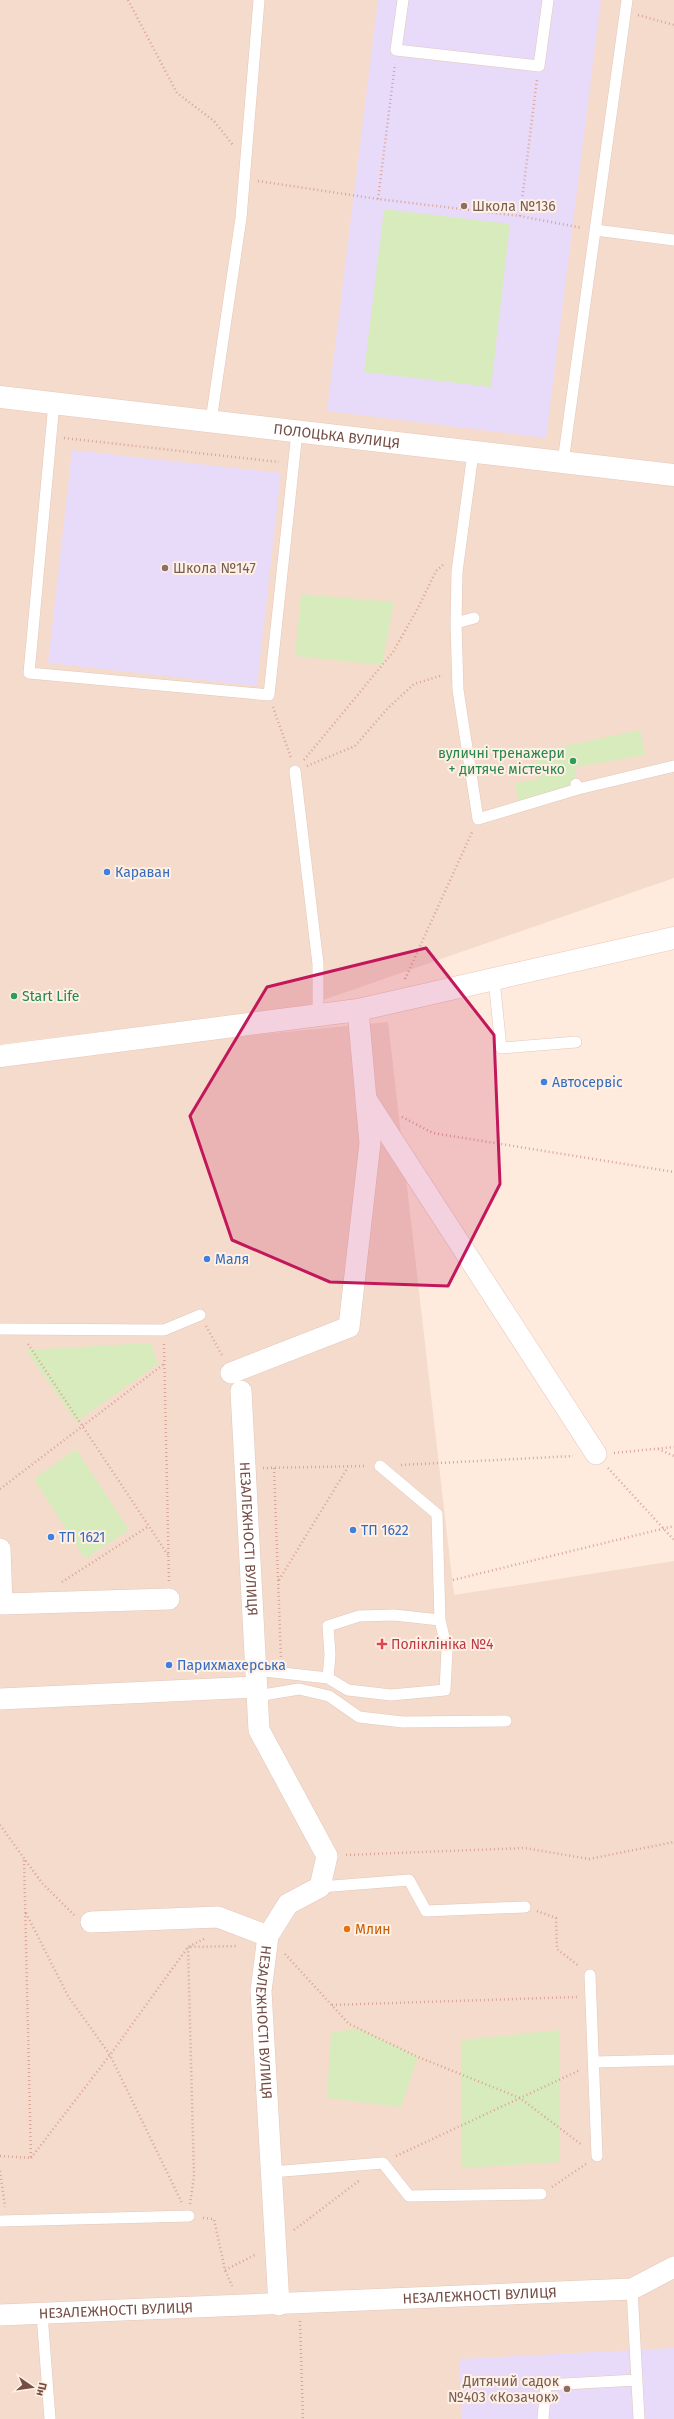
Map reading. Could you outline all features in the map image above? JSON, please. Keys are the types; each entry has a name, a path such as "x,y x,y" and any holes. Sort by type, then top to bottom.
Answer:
{"street":[{"name":"ПОЛОЦЬКА ВУЛИЦЯ","path":"0,397 473,453 674,475"},
{"path":"0,1056 358,1010 674,938"},
{"path":"231,1373 349,1326 370,1143 358,1010"},
{"path":"366,1099 596,1454"},
{"name":"НЕЗАЛЕЖНОСТІ ВУЛИЦЯ","path":"241,1391 259,1730 327,1856"},
{"path":"0,1549 2,1604 169,1599"},
{"path":"0,1699 256,1684"},
{"path":"320,1887 327,1856"},
{"name":"НЕЗАЛЕЖНОСТІ ВУЛИЦЯ","path":"279,2305 261,1990 267,1941 288,1904 320,1887"},
{"path":"83,1919 218,1917 267,1941"},
{"name":"НЕЗАЛЕЖНОСТІ ВУЛИЦЯ","path":"0,2315 241,2307 632,2289 674,2267"}],"lane":[{"path":"211,421 241,218 259,0"},
{"path":"403,0 396,50 539,66 548,0"},
{"path":"563,462 627,0"},
{"path":"595,230 674,240"},
{"path":"54,403 29,672 269,695 297,432"},
{"path":"473,453 460,553 456,623 458,690 478,819 577,787 674,766"},
{"path":"456,623 474,618"},
{"path":"295,771 318,964 318,1016"},
{"path":"494,979 501,1048 576,1042"},
{"path":"0,1329 164,1330 200,1316"},
{"path":"256,1684 281,1673 328,1678 348,1690 391,1695 445,1690 447,1650 440,1620 437,1514 380,1466"},
{"path":"328,1678 330,1655 328,1626 359,1616 394,1615 440,1620"},
{"path":"256,1684 299,1689 329,1696 359,1717 403,1722 506,1721"},
{"path":"320,1887 409,1880 426,1910 525,1907"},
{"path":"590,1975 595,2062 597,2156"},
{"path":"595,2062 674,2060"},
{"path":"271,2172 383,2163 409,2196 541,2194"},
{"path":"3,2220 189,2216"},
{"path":"632,2289 639,2419"},
{"path":"42,2314 50,2419"},
{"path":"543,2419 546,2385 636,2380"}],"path":[{"path":"128,0 177,93 214,122 246,161"},
{"path":"625,12 674,25"},
{"path":"378,199 396,50"},
{"path":"520,216 539,66"},
{"path":"244,179 378,199 520,216 595,230"},
{"path":"51,436 294,464"},
{"path":"295,771 393,652 418,608 436,571 460,553"},
{"path":"295,771 355,746 388,708 414,684 457,670"},
{"path":"269,695 295,771"},
{"path":"395,1002 478,819"},
{"path":"399,1116 433,1133 674,1172"},
{"path":"200,1316 231,1373"},
{"path":"18,1329 168,1555"},
{"path":"164,1330 169,1599"},
{"path":"0,1488 165,1363"},
{"path":"244,1468 380,1466 596,1454 674,1447"},
{"path":"658,1449 674,1456"},
{"path":"596,1454 674,1540"},
{"path":"278,1582 348,1467"},
{"path":"274,1468 281,1673"},
{"path":"57,1586 149,1526"},
{"path":"451,1580 674,1526"},
{"path":"0,1825 42,1883 83,1919"},
{"path":"327,1856 525,1848 589,1859 674,1842"},
{"path":"24,1859 31,2158"},
{"path":"525,1907 556,1918 557,1949 590,1975"},
{"path":"26,1913 68,1996 110,2055 189,2216"},
{"path":"31,2158 110,2055 188,1947 208,1937"},
{"path":"188,1947 267,1941 350,2024 418,2057 520,2098 597,2156 541,2194"},
{"path":"188,1947 194,2178 189,2216"},
{"path":"332,2005 591,1997"},
{"path":"225,2270 276,2244 383,2163 595,2062"},
{"path":"0,2156 31,2158"},
{"path":"0,2172 3,2220"},
{"path":"189,2216 214,2219 225,2270 241,2307"},
{"path":"300,2304 303,2419"}],"highlighted area":[{"path":"426,948 494,1035 500,1184 448,1286 330,1282 232,1240 190,1116 267,987"}],"shaded area":[{"path":"0,0 674,0 674,878 306,1006 0,1044"},
{"name":"Школа №136","path":"378,0 601,0 546,438 327,411"},
{"name":"Школа №147","path":"72,450 281,473 257,686 48,663"},
{"path":"388,1022 454,1595 674,1561 674,2419 0,2419 0,1060"},
{"name":"Дитячий садок №403 «Козачок»","path":"674,2348 674,2419 462,2419 459,2359"}],"green space":[{"path":"384,209 510,224 491,387 364,372"},
{"path":"301,594 394,602 382,665 295,656"},
{"name":"вуличні тренажери + дитяче містечко","path":"640,730 645,755 575,767 576,784 518,801 515,783 539,779 535,752"},
{"path":"151,1343 158,1364 76,1422 26,1350"},
{"path":"76,1449 129,1530 85,1559 34,1479"},
{"path":"359,2029 418,2057 401,2107 327,2098 331,2032"},
{"path":"559,2030 560,2162 461,2168 461,2040"}],"place":[{"name":"Школа №136","path":"464,206"},
{"name":"Школа №147","path":"165,568"},
{"name":"вуличні тренажери + дитяче містечко","path":"573,761"},
{"name":"Караван","path":"107,872"},
{"name":"Start Life","path":"14,996"},
{"name":"Автосервіс","path":"544,1082"},
{"name":"Маля","path":"207,1259"},
{"name":"ТП 1622","path":"353,1530"},
{"name":"ТП 1621","path":"51,1537"},
{"name":"Поліклініка №4","path":"382,1644"},
{"name":"Парихмахерська","path":"169,1665"},
{"name":"Млин","path":"347,1929"},
{"name":"Дитячий садок №403 «Козачок»","path":"567,2389"}]}
